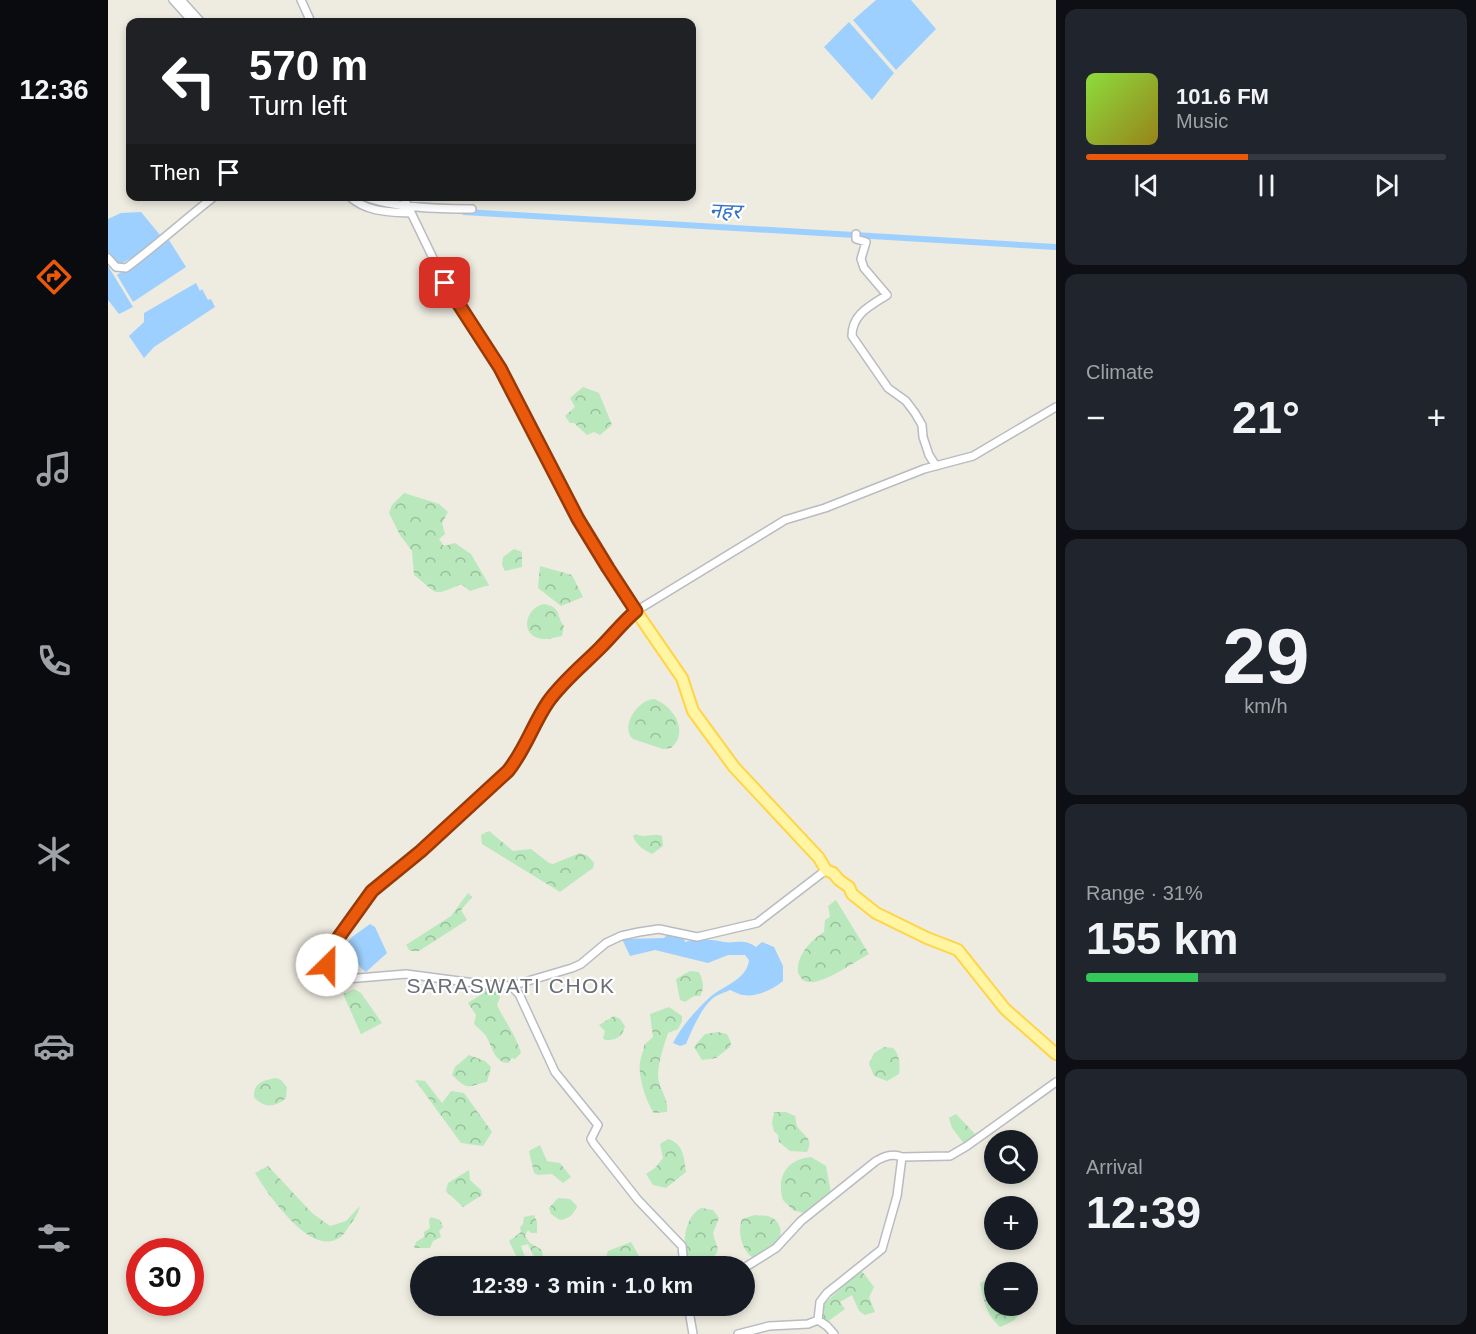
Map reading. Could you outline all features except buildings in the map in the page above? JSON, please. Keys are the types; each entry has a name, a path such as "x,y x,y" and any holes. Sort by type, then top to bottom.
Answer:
{"main road":[{"path":"636,611 682,678 693,711 734,767 819,858 826,870 833,873 838,880 849,887 852,894 876,913 927,938 958,950 1005,1009 1056,1054"}],"street":[{"path":"173,0 189,18"},
{"path":"181,0 197,18"},
{"path":"300,0 309,18"},
{"path":"108,258 116,267 126,268 209,201"},
{"path":"358,201 372,209 472,209"},
{"path":"376,201 408,210"},
{"path":"405,201 445,283 500,368 578,519 636,611"},
{"path":"856,237 866,242 861,260 864,268 887,295 861,312 852,328 852,336 888,388 906,401 915,413 922,425 929,455 936,466"},
{"path":"826,870 757,922 697,937 659,928 630,934 606,943 572,968 511,986 476,984 417,974 334,980 326,962 336,941 372,891 421,851 508,771 555,694 636,611 785,520 936,466 972,456 1056,407"},
{"path":"511,986 519,994 555,1072 598,1125 591,1139 594,1144 638,1200 682,1246 683,1256"},
{"path":"755,1261 776,1248 801,1221 876,1161 887,1155 950,1156 1056,1082"},
{"path":"818,1320 820,1302 828,1293 882,1248 897,1196 902,1156"},
{"path":"690,1316 693,1334"},
{"path":"738,1334 769,1326 808,1324 818,1320"},
{"path":"818,1320 834,1334"}],"green space":[{"path":"583,387 599,393 612,425 600,435 594,432 587,435 574,423 570,423 565,416 575,407 570,398"},
{"path":"404,493 439,504 448,512 442,523 445,534 439,539 444,546 455,543 471,554 489,585 470,591 461,584 435,592 414,575 412,551 400,535 389,513 392,505"},
{"path":"514,549 522,552 522,567 505,571 502,565 503,557"},
{"path":"540,566 572,575 583,597 561,606 538,588"},
{"path":"544,604 554,607 558,613 564,626 562,636 541,639 529,631 527,625 530,614 538,606"},
{"path":"654,699 667,707 677,720 679,734 671,748 663,749 633,739 629,734 629,721 636,709"},
{"path":"489,831 513,851 531,849 553,864 580,853 588,856 594,863 593,868 560,892 482,844 481,835"},
{"path":"636,834 662,836 663,846 652,854 636,842 633,836"},
{"path":"468,893 472,897 461,910 467,920 419,951 410,951 406,945 451,916"},
{"path":"836,900 869,954 823,979 815,982 805,981 798,973 799,961 809,944 824,932 825,920 830,917 828,906"},
{"path":"690,971 699,972 703,990 700,996 694,996 685,1002 680,1000 676,979"},
{"path":"484,985 498,986 500,997 497,1005 519,1046 521,1053 508,1063 496,1057 486,1036 474,1024 476,1015 468,1003 480,995 473,990 481,989"},
{"path":"354,989 361,993 382,1023 361,1034 343,994"},
{"path":"669,1007 682,1016 682,1021 678,1029 668,1033 659,1065 658,1080 667,1112 654,1113 643,1087 640,1064 644,1045 653,1037 650,1014"},
{"path":"614,1016 620,1019 625,1026 624,1030 618,1038 605,1040 603,1038 605,1031 599,1025"},
{"path":"718,1032 727,1034 731,1043 730,1047 716,1058 702,1060 694,1047 705,1034"},
{"path":"884,1047 893,1048 899,1063 899,1074 887,1081 874,1076 869,1064 874,1053"},
{"path":"469,1055 485,1061 491,1067 487,1082 465,1086 452,1075 455,1067"},
{"path":"276,1078 287,1087 286,1098 273,1105 265,1105 258,1101 254,1097 257,1085"},
{"path":"415,1080 425,1081 442,1103 451,1091 464,1093 492,1132 483,1146 461,1143"},
{"path":"774,1112 786,1112 795,1116 797,1126 809,1141 807,1152 790,1151 779,1142 772,1123"},
{"path":"956,1114 977,1136 965,1145 952,1128 949,1118"},
{"path":"668,1139 680,1148 686,1172 666,1188 653,1185 646,1174 663,1158 660,1144"},
{"path":"540,1145 547,1161 560,1163 571,1177 563,1183 552,1174 534,1173 529,1151"},
{"path":"811,1157 826,1166 831,1193 806,1214 793,1210 783,1200 781,1184 782,1177 790,1165 803,1158"},
{"path":"268,1166 312,1213 330,1226 346,1221 360,1206 356,1217 338,1239 321,1241 310,1236 288,1217 255,1173"},
{"path":"469,1170 470,1180 481,1190 482,1195 463,1207 446,1191 448,1183"},
{"path":"558,1198 570,1199 577,1206 571,1216 560,1220 551,1214 549,1208"},
{"path":"701,1208 713,1210 719,1218 713,1233 717,1246 714,1256 687,1256 685,1236 693,1215"},
{"path":"534,1215 537,1222 537,1233 531,1233 528,1230 525,1236 530,1243 542,1250 543,1256 534,1256 528,1244 521,1246 525,1256 516,1256 509,1241 521,1232 520,1227 524,1217"},
{"path":"755,1215 774,1219 781,1234 778,1242 755,1257 750,1256 743,1246 740,1235 742,1219"},
{"path":"431,1217 440,1220 443,1227 439,1231 441,1237 433,1241 430,1248 414,1248 416,1242 424,1237 424,1232 430,1228"},
{"path":"631,1242 639,1256 606,1256 608,1251"},
{"path":"861,1270 874,1287 869,1297 875,1312 865,1315 859,1311 852,1295 840,1302 845,1309 827,1322 821,1317 825,1303"},
{"path":"984,1281 984,1301 980,1283"},
{"path":"991,1316 1018,1316 1012,1322 1000,1327"}],"water":[{"path":"876,0 911,0 936,29 896,70 853,20"},
{"path":"849,22 894,73 872,100 824,47"},
{"path":"141,212 160,235 121,264 115,263 108,256 108,219 121,213"},
{"path":"169,240 186,267 133,302 117,275"},
{"path":"108,266 133,307 119,314 108,300"},
{"path":"196,283 208,300 211,299 215,307 154,347 144,358 129,336 144,322 144,313"},
{"path":"370,924 375,927 387,953 366,972 354,959 348,942"},
{"path":"667,935 684,939 685,942 704,939 743,942 756,947 762,942 774,947 783,966 783,981 774,988 757,994 745,995 730,990 715,997 701,1013 686,1044 680,1046 673,1043 689,1019 709,998 739,978 744,973 749,960 745,955 728,955 708,963 655,950 630,956 622,939 664,938"}],"waterway":[{"name":"नहर","path":"364,201 391,207"},
{"name":"नहर","path":"464,212 1056,247"}],"district":[{"name":"SARASWATI CHOK","path":"511,986"}],"route":[{"path":"327,965 326,962 336,941 372,891 496,784 515,763 548,702 636,611 578,519 500,368 445,283"}]}
